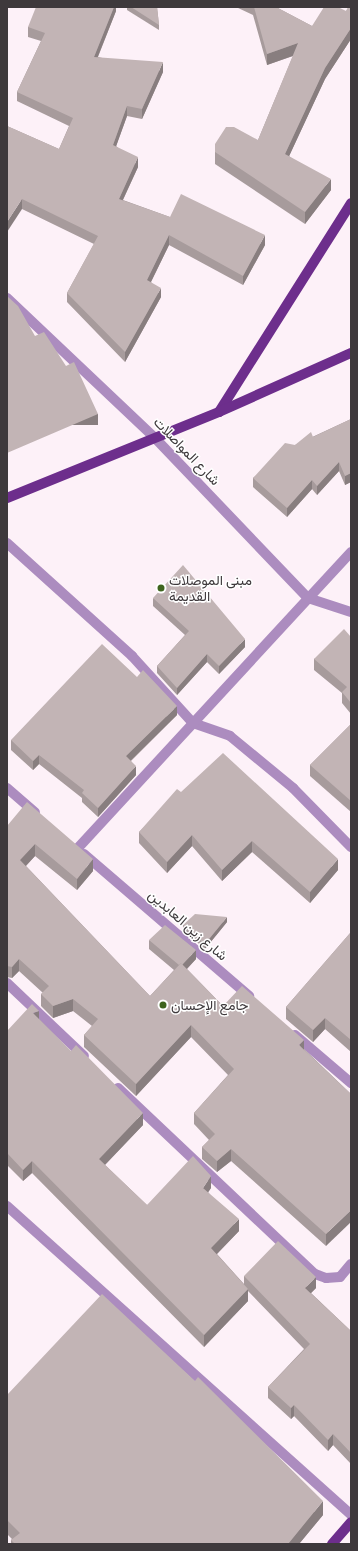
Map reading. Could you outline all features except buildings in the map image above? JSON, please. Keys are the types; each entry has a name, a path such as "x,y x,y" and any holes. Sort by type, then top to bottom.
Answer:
{"main road":[{"path":"219,412 351,203"},
{"path":"7,498 154,437 219,412 351,354"},
{"path":"332,1544 351,1522"}],"street":[{"name":"شارع المواصلات","path":"7,298 154,437 308,598 351,612"},
{"path":"7,543 132,656 193,723 230,736 293,788 351,848"},
{"path":"78,848 351,552"},
{"path":"7,788 42,818"},
{"name":"شارع زين العابدين","path":"66,838 256,1002"},
{"path":"7,984 94,1066"},
{"path":"286,1027 351,1083"},
{"path":"112,1082 315,1274 326,1278 340,1277 351,1264"},
{"path":"7,1206 351,1515"}],"place":[{"name":"مبنى الموصلات القديمة","path":"161,588"},
{"name":"جامع الإحسان","path":"163,1005"}]}
